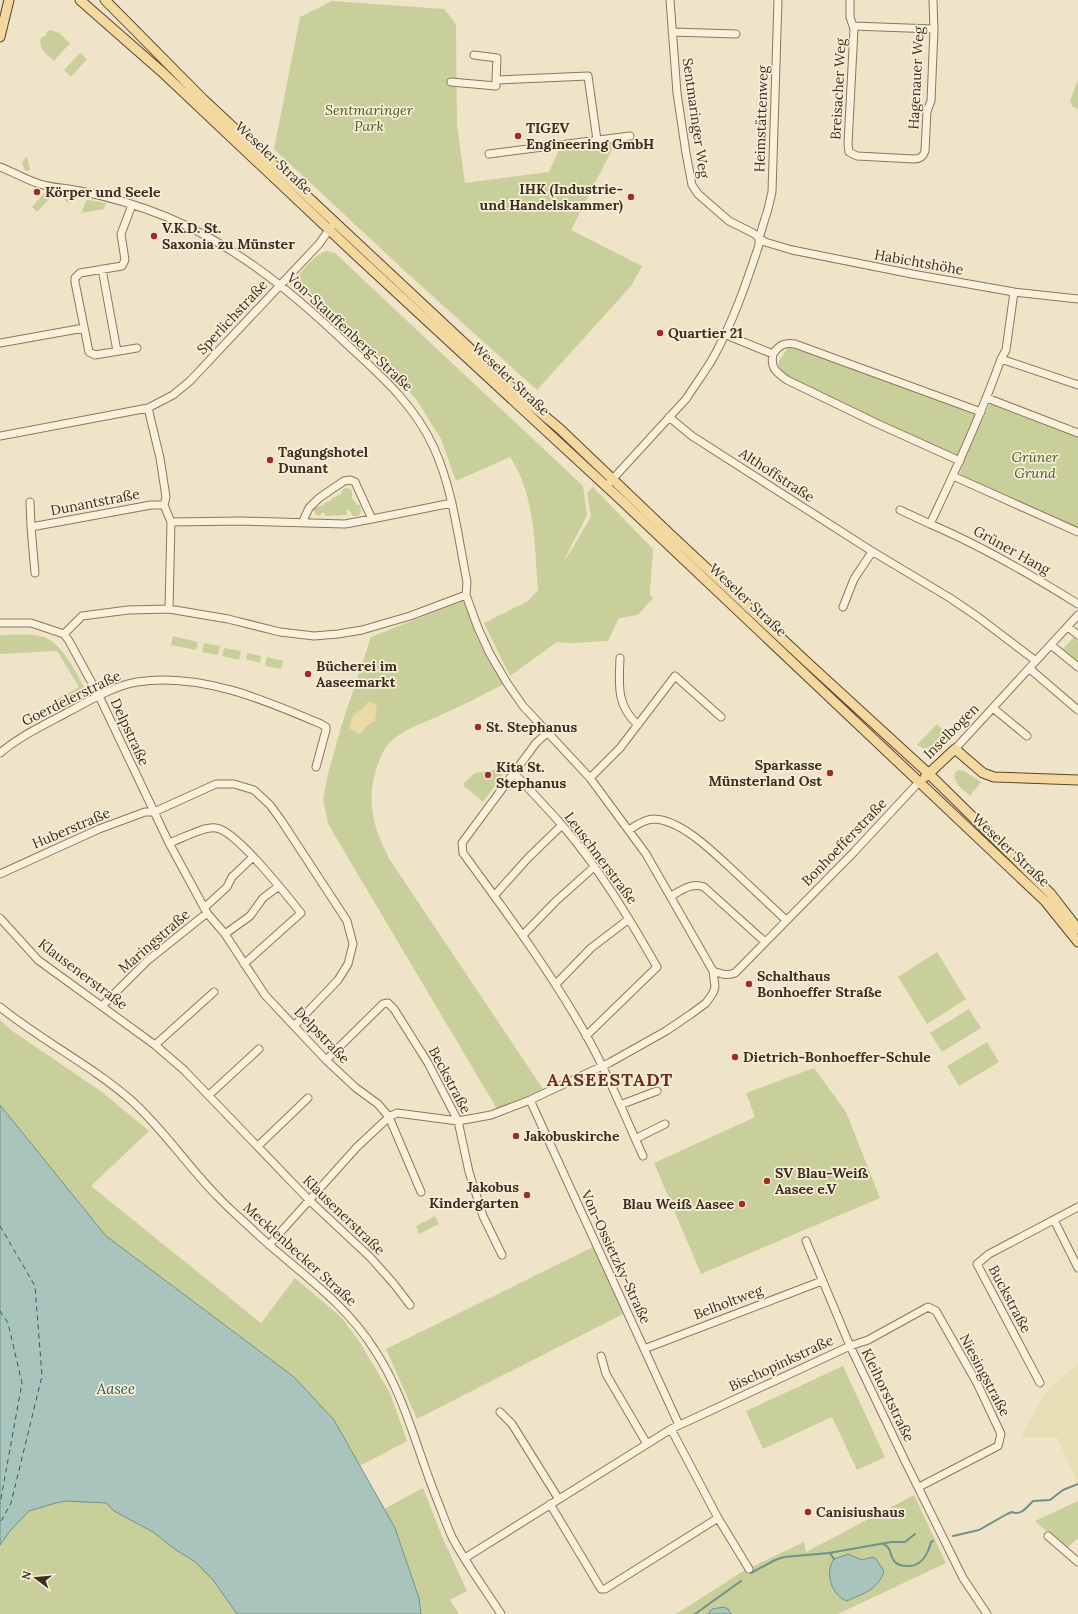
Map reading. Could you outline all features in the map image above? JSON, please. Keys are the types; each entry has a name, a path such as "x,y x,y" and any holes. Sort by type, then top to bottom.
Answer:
{"main road":[{"path":"0,37 9,0"},
{"name":"Weseler Straße","path":"80,0 522,397 560,429 797,653 928,773 1051,894 1078,929"},
{"name":"Weseler Straße","path":"105,0 332,226 1045,901 1078,942"},
{"path":"955,748 983,773 994,777 1078,780"},
{"name":"Inselbogen","path":"928,773 955,748"},
{"path":"920,782 928,773"}],"street":[{"name":"Sentmaringer Weg","path":"670,0 678,103 692,185 698,194 729,221 753,233 759,238"},
{"name":"Heimstättenweg","path":"759,238 772,190 778,0"},
{"name":"Breisacher Weg","path":"850,0 850,17 854,29 849,152 857,156 914,159 923,157"},
{"name":"Hagenauer Weg","path":"923,157 925,151 927,111 931,101 934,29 933,0"},
{"path":"853,26 934,29"},
{"path":"672,32 736,34"},
{"path":"451,82 496,86 497,58 474,55"},
{"path":"496,80 588,76 597,140"},
{"path":"489,154 630,136"},
{"name":"Von-Stauffenberg-Straße","path":"0,167 42,185 80,191 132,205 168,217 246,259 306,305 388,382 408,404 434,447 447,481 467,582 466,595 478,628 490,654 524,706 590,778 646,854 713,971"},
{"path":"132,205 121,234 126,260 125,264 122,266 80,273 76,278 89,352 95,355 137,348"},
{"name":"Sperlichstraße","path":"148,408 174,395 185,385 319,244 332,226"},
{"path":"606,486 692,390 713,359 745,290 759,245 759,238"},
{"name":"Habichtshöhe","path":"759,238 765,242 792,250 912,274 1014,292 1078,299"},
{"path":"102,269 117,351"},
{"path":"930,524 954,476 1006,350 1014,292"},
{"path":"0,343 84,328"},
{"path":"726,333 731,337 773,354"},
{"path":"960,461 876,423 787,380 775,372 772,362 773,354 781,345 788,343 795,344 981,412"},
{"path":"1001,359 1078,385"},
{"path":"987,398 1078,433"},
{"path":"0,436 148,408 161,460 166,497 164,505 170,522 169,609"},
{"name":"Althoffstraße","path":"669,417 684,431 708,447 872,552 978,617 1036,661"},
{"path":"954,476 1078,532"},
{"path":"302,523 309,508 319,498 344,481 350,480 355,482 372,520"},
{"name":"Dunantstraße","path":"30,502 34,573"},
{"path":"170,522 241,521 345,524 372,520 452,503"},
{"name":"Dunantstraße","path":"32,527 151,505 164,505"},
{"name":"Grüner Hang","path":"900,510 961,537 995,555 1078,604"},
{"path":"843,607 854,579 872,552"},
{"path":"0,623 31,623 64,634 82,616 128,610 169,609 228,619 280,632 314,636 362,630 455,601 466,595"},
{"name":"Inselbogen","path":"955,748 994,708 1078,615"},
{"path":"1068,627 1078,635"},
{"name":"Delpstraße","path":"64,634 70,641 99,696 169,843 206,910 225,934 265,995 326,1060 356,1088 378,1104 389,1117"},
{"path":"1051,645 1078,668"},
{"path":"620,658 619,687 622,704 626,712 638,725"},
{"path":"1030,669 1078,710"},
{"path":"590,778 620,748 675,676 721,717"},
{"name":"Goerdelerstraße","path":"0,753 19,738 99,696 136,682 156,680 191,682 239,693 312,720 326,727 316,766"},
{"name":"Inselbogen","path":"994,708 1027,736"},
{"path":"548,732 536,743 462,843 462,854 523,935 556,984 602,1066 643,1156"},
{"name":"Leuschnerstraße","path":"514,773 562,825 594,867 630,919 657,967 586,1036"},
{"name":"Bonhoefferstraße","path":"713,971 729,975 735,973 854,852 920,782"},
{"name":"Huberstraße","path":"0,874 99,829 145,812 154,812 216,784 234,784 254,790 270,805 281,820 347,921 353,944 348,964 338,980 294,1026"},
{"path":"629,830 649,820 662,820 684,830 727,863 786,920"},
{"path":"494,896 528,858 562,825"},
{"path":"169,843 202,830 217,828 230,835 253,857 301,913 244,964"},
{"path":"206,910 227,888 232,877 253,857"},
{"path":"523,935 556,901 594,867"},
{"path":"225,934 250,916 263,898 279,886"},
{"path":"671,896 691,886 704,887 765,942"},
{"name":"Maringstraße","path":"102,1006 147,961 206,910"},
{"name":"Klausenerstraße","path":"0,918 38,960 155,1045 209,1096 309,1200 370,1257 410,1305"},
{"path":"556,984 591,948 630,919"},
{"path":"269,1245 357,1147 389,1117 397,1113 458,1120 491,1115 530,1100 602,1066 666,1031 706,1003 715,987 713,971"},
{"path":"155,1045 214,992"},
{"name":"Beckstraße","path":"326,1060 383,1004 388,1003 394,1009 428,1063 458,1120 469,1172 483,1216 502,1255"},
{"name":"Mecklenbecker Straße","path":"0,1008 88,1067 148,1116 217,1197 269,1245 329,1295 366,1336 381,1359 393,1383 410,1423 437,1500 453,1539 501,1614"},
{"path":"209,1096 259,1049"},
{"path":"620,1105 657,1091"},
{"path":"258,1146 308,1098"},
{"name":"Von-Ossietzky-Straße","path":"530,1100 679,1425"},
{"path":"389,1117 421,1192"},
{"path":"635,1139 665,1124"},
{"name":"Buckstraße","path":"1040,1383 977,1264 989,1254 1078,1207"},
{"path":"1054,1220 1078,1268"},
{"name":"Kleihorststraße","path":"806,1241 850,1346 963,1578 987,1614"},
{"name":"Belholtweg","path":"644,1349 822,1281"},
{"name":"Bischopinkstraße","path":"464,1558 558,1498 671,1429 850,1346 868,1340 928,1307"},
{"name":"Niesingstraße","path":"919,1487 998,1446 1001,1434 977,1383 936,1311 928,1307"},
{"path":"601,1356 606,1374 647,1444"},
{"path":"500,1412 512,1424 558,1498"},
{"path":"671,1429 718,1518 748,1570"},
{"path":"550,1504 601,1589 605,1589 718,1518"},
{"path":"1048,1536 1078,1562"}],"shaded area":[{"path":"1078,1364 1078,1484 1057,1437 1021,1437 1045,1393"}],"green space":[{"name":"Sentmaringer Park","path":"332,1 444,9 456,24 457,125 465,183 549,172 559,150 616,142 571,230 642,266 631,286 537,390 407,273 274,149 300,17"},
{"path":"51,30 59,33 70,43 54,61 43,51 40,41 41,37 46,36 46,32"},
{"path":"80,53 87,59 71,77 64,70"},
{"path":"1078,80 1078,109 1073,107 1070,101"},
{"path":"27,157 30,170 25,171 22,162"},
{"path":"47,190 56,192 37,212 32,207"},
{"path":"57,192 75,195 68,203"},
{"path":"86,201 106,203 104,209 81,213"},
{"path":"327,251 335,253 583,486 587,515 562,564 591,516 587,493 593,487 653,549 650,594 653,598 638,615 619,618 608,641 571,643 557,642 510,676 484,623 528,601 538,590 532,521 525,488 519,472 510,457 456,481 441,439 416,399 394,375 293,281 313,259"},
{"name":"Grüner Grund","path":"788,347 802,349 984,417 990,403 1078,437 1078,530 1017,503 962,476 960,473 964,461 793,380 778,369 779,361"},
{"path":"345,488 352,491 352,498 357,505 360,505 361,512 358,516 353,516 349,510 347,510 347,515 325,516 325,513 322,513 320,516 315,515 313,508 324,505 324,503 332,500 331,499 341,494 342,490"},
{"path":"465,600 476,636 487,658 504,684 395,737 385,748 376,769 373,782 372,805 376,827 384,849 390,860 543,1089 497,1109 328,824 323,799 328,774 341,727 371,637"},
{"path":"0,635 33,635 44,637 51,641 68,660 86,690 87,697 61,711 56,700 79,687 57,651 0,654"},
{"path":"173,636 198,642 196,650 171,645"},
{"path":"1074,637 1078,641 1078,664 1061,651"},
{"path":"204,643 220,646 218,655 202,652"},
{"path":"224,648 241,651 239,660 222,656"},
{"path":"247,653 261,656 260,663 246,659"},
{"path":"267,657 283,661 281,669 265,666"},
{"path":"937,724 947,734 942,740 925,749 917,745"},
{"path":"500,769 502,776 483,802 464,786 464,783 475,773"},
{"path":"959,770 964,771 981,782 970,796 959,786 955,779 955,772"},
{"path":"937,952 966,999 927,1024 898,977"},
{"path":"969,1009 981,1028 942,1052 930,1033"},
{"path":"0,1020 11,1030 102,1092 149,1131 91,1186 261,1323 295,1278 342,1318 359,1341 390,1393 407,1441 360,1466 334,1420 294,1377 106,1236 0,1105"},
{"path":"987,1042 999,1062 959,1086 947,1066"},
{"name":"SV Blau-Weiß Aasee e.V","path":"814,1068 846,1112 880,1198 701,1274 654,1163 755,1117 746,1093"},
{"path":"435,1216 439,1224 419,1234 416,1226"},
{"path":"595,1246 625,1313 417,1419 386,1349"},
{"path":"843,1366 885,1457 857,1470 832,1417 763,1449 746,1411"},
{"path":"423,1488 444,1541 467,1591 450,1600 459,1614 421,1614 419,1601 406,1560 384,1509"},
{"path":"914,1495 946,1563 838,1614 676,1614 745,1570 804,1542 806,1552"},
{"path":"66,1501 106,1503 114,1511 153,1532 176,1550 194,1561 213,1580 237,1614 0,1614 0,1545 9,1532 29,1511"},
{"path":"1078,1501 1078,1538 1066,1549 1035,1521"}],"sand":[{"path":"368,702 374,703 377,708 375,721 366,726 360,734 349,728 354,714 362,709"}],"water":[{"name":"Aasee","path":"0,1105 106,1236 294,1377 334,1420 395,1528 419,1598 421,1614 237,1614 213,1580 194,1561 176,1550 153,1532 114,1511 106,1503 66,1501 29,1511 9,1532 0,1545"},
{"path":"848,1554 862,1560 872,1557 876,1559 884,1571 878,1583 874,1587 847,1601 837,1594 834,1589 831,1583 830,1571 834,1559"},
{"path":"724,1607 728,1609 731,1614 708,1614 712,1609"}],"waterway":[{"path":"953,1536 979,1530 1007,1514 1012,1512 1021,1512 1033,1501 1050,1500 1063,1490 1078,1484"},
{"path":"751,1573 775,1560 784,1557 829,1553 891,1542 905,1542 915,1534"},
{"path":"883,1544 888,1547 893,1560 896,1563 902,1566 912,1566 923,1559 931,1542 933,1541"},
{"path":"830,1553 834,1559"},
{"path":"695,1614 741,1581"}],"ferry route":[{"path":"0,1226 35,1286 42,1376 11,1503 0,1523"},
{"path":"0,1311 8,1323 22,1383 0,1504"}],"place":[{"name":"TIGEV Engineering GmbH","path":"518,136"},
{"name":"Körper und Seele","path":"37,192"},
{"name":"IHK (Industrie- und Handelskammer)","path":"631,197"},
{"name":"V.K.D. St. Saxonia zu Münster","path":"154,236"},
{"name":"Quartier 21","path":"660,333"},
{"name":"Tagungshotel Dunant","path":"270,460"},
{"name":"Bücherei im Aaseemarkt","path":"308,674"},
{"name":"St. Stephanus","path":"478,727"},
{"name":"Sparkasse Münsterland Ost","path":"830,773"},
{"name":"Kita St. Stephanus","path":"488,775"},
{"name":"Schalthaus Bonhoeffer Straße","path":"749,984"},
{"name":"Dietrich-Bonhoeffer-Schule","path":"735,1057"},
{"name":"Jakobuskirche","path":"516,1136"},
{"name":"SV Blau-Weiß Aasee e.V","path":"767,1181"},
{"name":"Jakobus Kindergarten","path":"527,1195"},
{"name":"Blau Weiß Aasee","path":"742,1204"},
{"name":"Canisiushaus","path":"808,1512"}],"district":[{"name":"AASEESTADT","path":"610,1079"}]}
